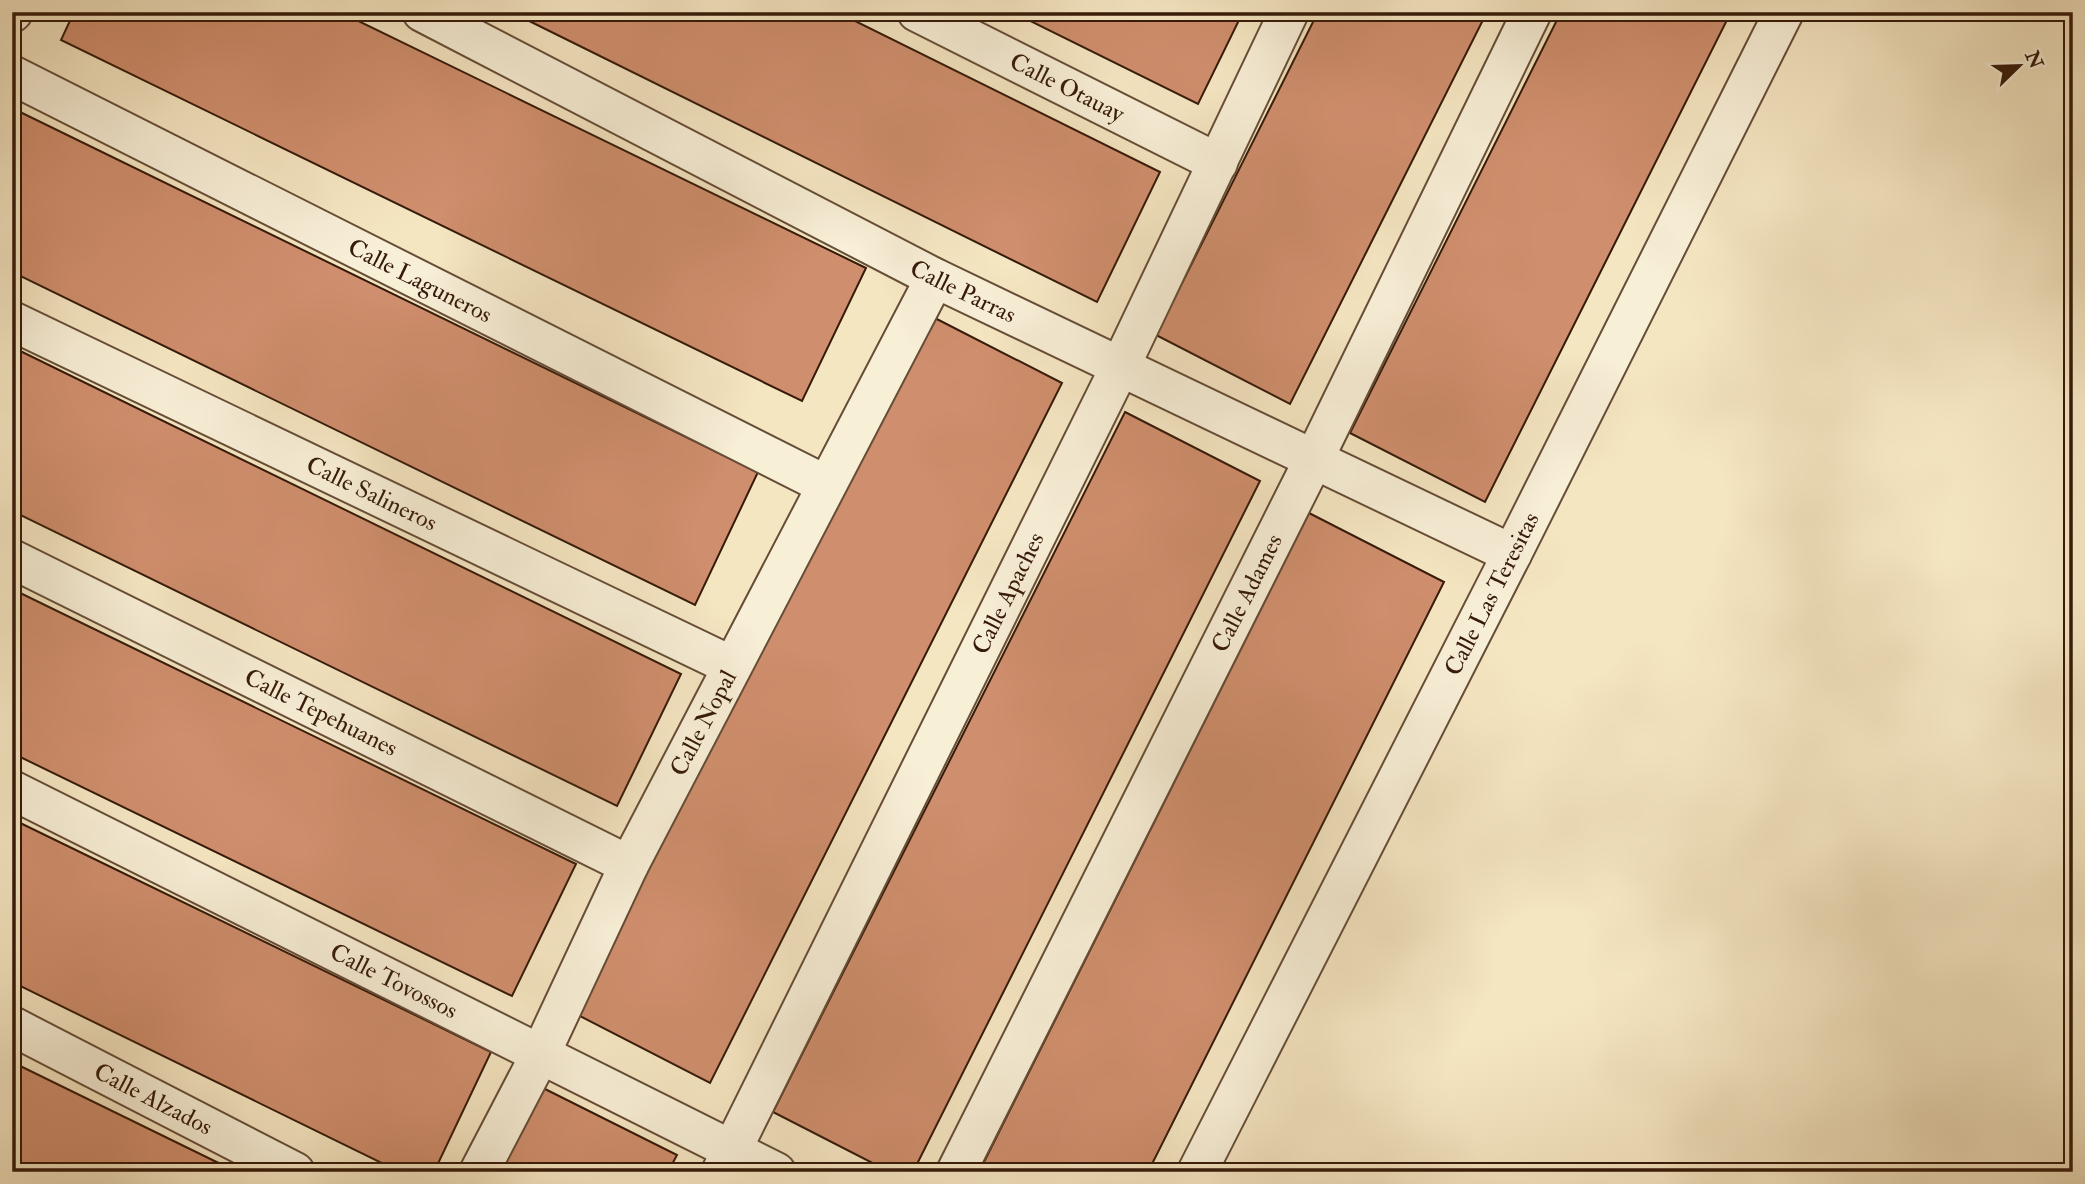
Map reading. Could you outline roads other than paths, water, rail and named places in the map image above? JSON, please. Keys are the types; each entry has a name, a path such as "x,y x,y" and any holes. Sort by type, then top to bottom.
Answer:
{"street":[{"name":"Calle Parras","path":"422,12 935,278 1513,554"},
{"name":"Calle Otauay","path":"917,12 1218,163"},
{"name":"Calle Apaches","path":"726,1161 1121,365 1289,12"},
{"name":"Calle Adames","path":"956,1172 1314,459 1532,12"},
{"name":"Calle Las Teresitas","path":"1197,1172 1513,554 1784,12"},
{"name":"Calle Laguneros","path":"12,75 826,485"},
{"name":"Calle Nopal","path":"479,1172 540,1055 629,866 935,278"},
{"name":"Calle Salineros","path":"12,321 732,666"},
{"name":"Calle Tepehuanes","path":"12,559 629,866"},
{"name":"Calle Tovossos","path":"12,790 540,1055 726,1161 776,1172"},
{"name":"Calle Alzados","path":"12,1026 295,1172"}]}
